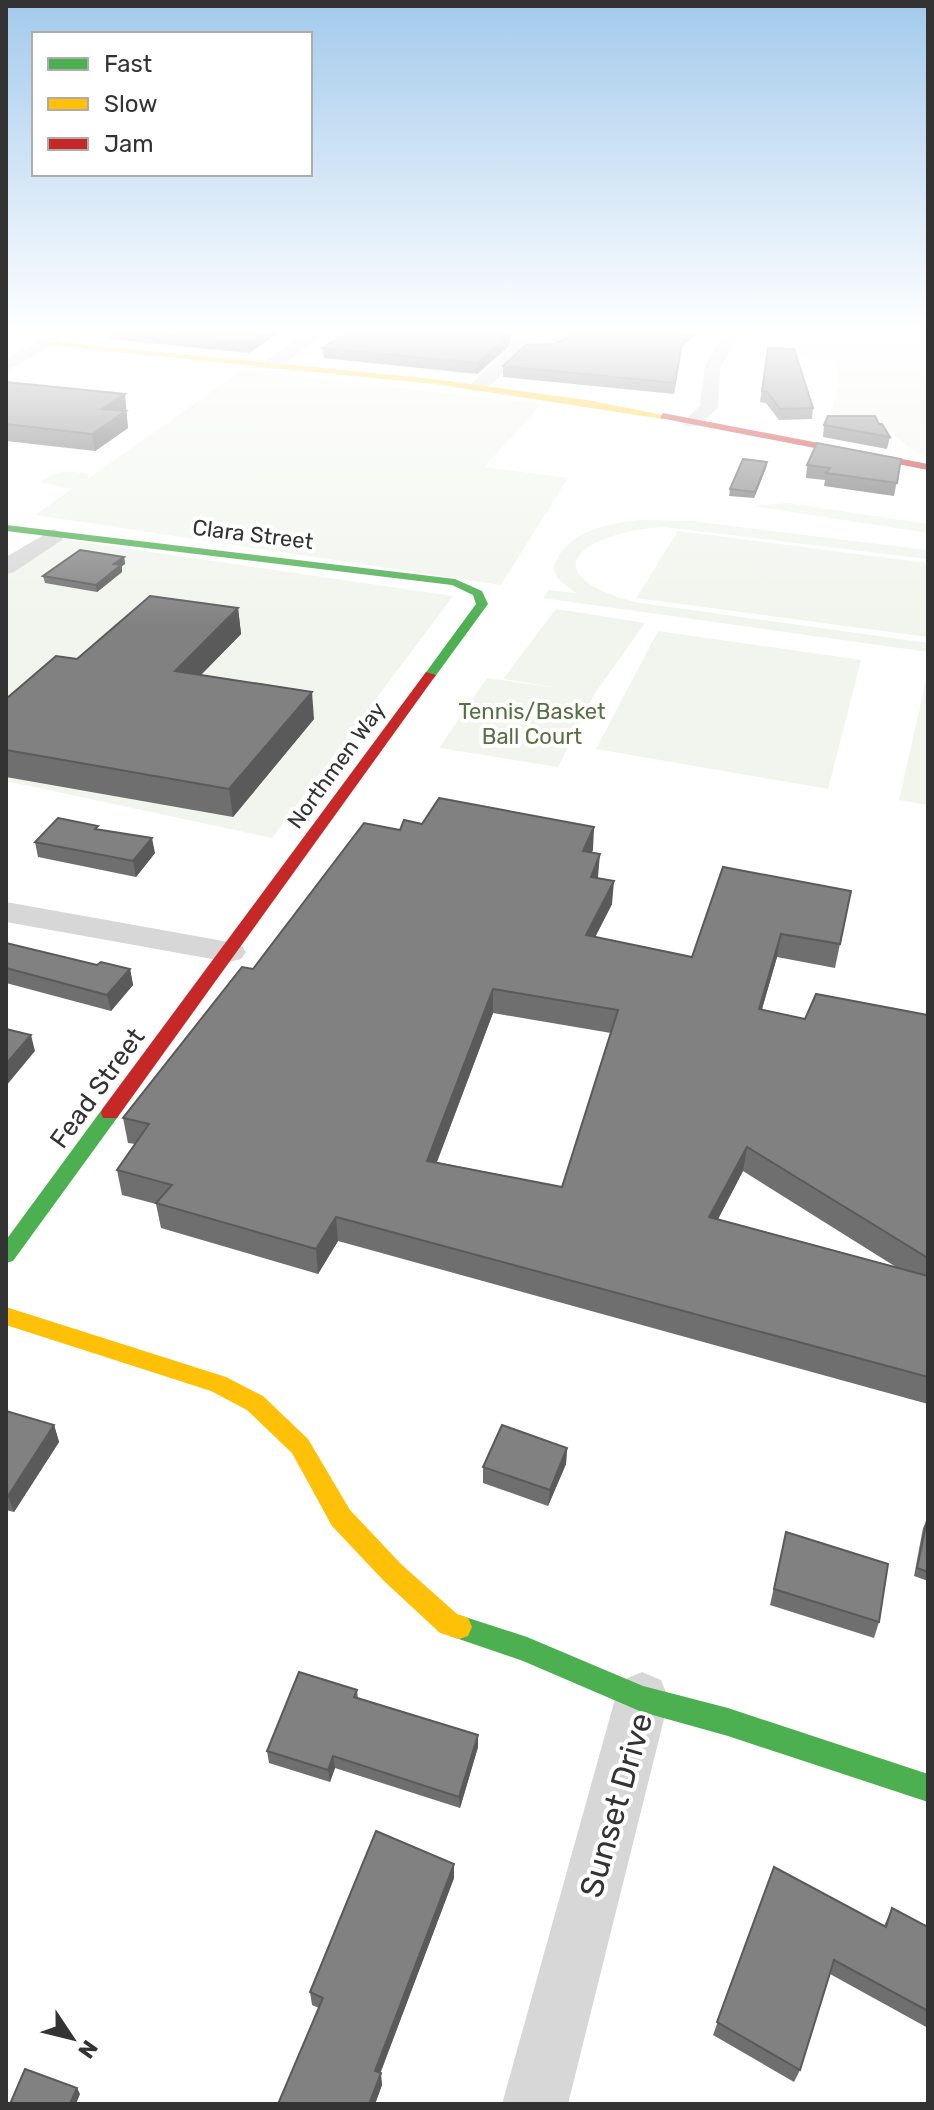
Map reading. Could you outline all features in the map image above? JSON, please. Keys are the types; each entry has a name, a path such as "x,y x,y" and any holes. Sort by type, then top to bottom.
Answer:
{"street":[{"path":"720,427 928,467"},
{"name":"Clara Street","path":"6,528 455,582 478,593 481,605"},
{"path":"6,567 54,535"},
{"name":"Northmen Way","path":"229,952 481,605"},
{"path":"6,912 229,952"},
{"name":"Fead Street","path":"6,1255 229,952"},
{"path":"6,1316 218,1384 255,1403 300,1446 341,1518 393,1573 449,1624 527,1650 642,1699"},
{"name":"Sunset Drive","path":"535,2104 642,1699 728,1722 928,1788"}],"green space":[{"path":"161,427 520,427 484,467 568,478 501,585 35,515 72,489 41,482 53,474 64,472 88,474 88,479"},
{"path":"880,427 928,427 928,457 917,453"},
{"path":"787,503 928,524 928,533 753,506"},
{"path":"639,520 691,521 928,550 928,559 664,527 637,530 593,544 580,554 576,566 582,578 601,590 634,602 928,643 928,652 543,598 549,590 576,593 558,579 553,568 567,545 600,527"},
{"path":"678,531 928,563 928,637 636,598"},
{"path":"48,537 453,596 272,838 6,781 6,568"},
{"name":"Tennis/Basket Ball Court","path":"556,609 645,623 595,693 558,767 439,748 487,678 564,689 503,679"},
{"path":"658,631 861,660 828,789 596,749"},
{"path":"928,671 928,805 899,800"}],"building":[{"path":"36,427 102,427 92,434"},
{"path":"838,427 884,427 890,437"},
{"path":"817,443 901,459 897,483 826,473 830,468 807,465"},
{"path":"743,459 767,462 755,492 730,489"},
{"path":"80,550 124,557 114,564 121,565 96,585 43,576"},
{"path":"150,596 238,608 175,671 312,692 229,789 6,750 6,699 56,656 77,659"},
{"path":"439,798 594,827 583,851 600,854 591,877 614,881 586,935 692,957 723,867 851,891 840,944 781,934 759,1009 805,1019 816,994 928,1015 928,1258 747,1147 709,1217 928,1276 928,1377 336,1217 316,1249 156,1203 172,1185 117,1170 149,1124 123,1118 242,967 253,969 364,823 400,830 404,820 422,824","holes":["493,989 618,1010 562,1187 427,1161"]},
{"path":"58,818 98,826 95,829 152,838 133,861 35,842"},
{"path":"6,943 97,965 101,962 130,969 107,995 6,968"},
{"path":"6,1029 31,1035 6,1064"},
{"path":"6,1411 54,1425 8,1496 6,1495"},
{"path":"502,1425 567,1448 550,1490 483,1467"},
{"path":"928,1521 928,1572 917,1568"},
{"path":"786,1532 888,1564 879,1622 774,1589"},
{"path":"299,1672 357,1690 354,1697 478,1735 459,1797 333,1756 328,1770 267,1751"},
{"path":"376,1831 454,1864 375,2071 381,2073 369,2104 278,2104 323,1998 310,1992"},
{"path":"774,1867 886,1927 892,1908 928,1927 928,2011 834,1960 800,2070 717,2022"},
{"path":"25,2069 77,2088 70,2104 10,2104"}],"traffic: fast":[{"path":"6,528 455,582 478,593 482,604 430,675"},
{"path":"6,1255 110,1113"},
{"path":"459,1627 527,1650 642,1699 728,1722 928,1788"}],"traffic: slow":[{"path":"6,1316 218,1384 255,1403 300,1446 341,1518 393,1573 449,1624 459,1627"}],"traffic: jam":[{"path":"723,427 928,467"},
{"path":"110,1113 430,675"}]}
